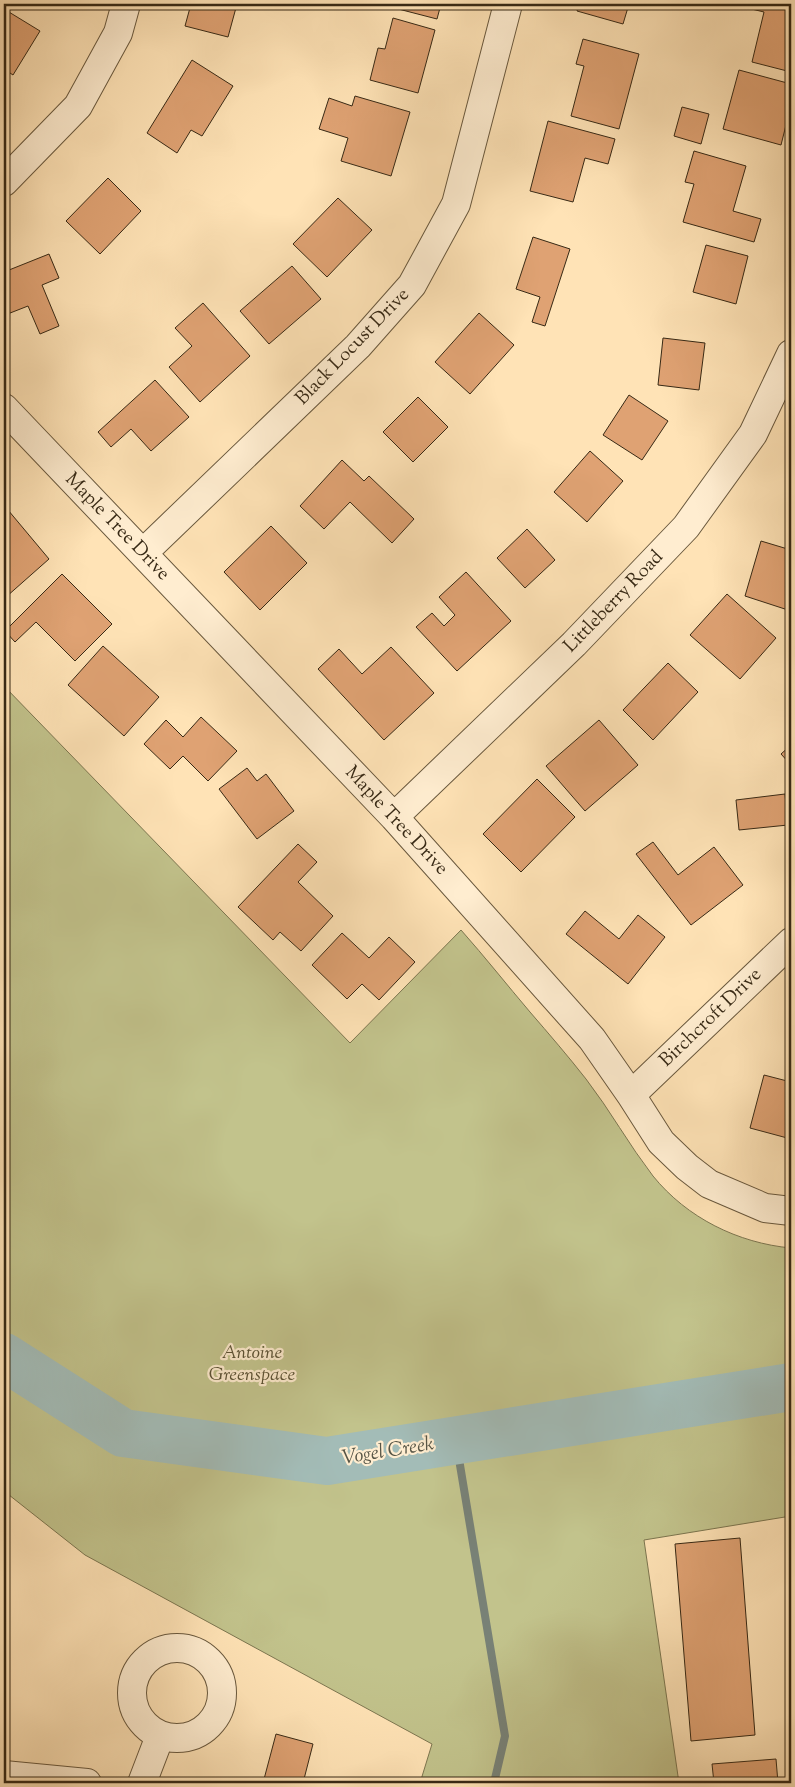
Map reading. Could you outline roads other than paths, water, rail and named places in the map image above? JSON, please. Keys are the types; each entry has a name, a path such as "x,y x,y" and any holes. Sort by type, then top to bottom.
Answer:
{"street":[{"path":"4,182 78,106 118,33 126,4"},
{"name":"Black Locust Drive","path":"143,554 358,346 412,285 456,204 508,4"},
{"name":"Littleberry Road","path":"394,817 574,644 686,527 753,434 791,354"},
{"name":"Maple Tree Drive","path":"4,408 394,817 592,1039 661,1142 687,1167 709,1184 765,1208 791,1211"},
{"name":"Birchcroft Drive","path":"631,1095 791,942"},
{"path":"142,1783 160,1736"},
{"path":"4,1775 88,1783"}],"waterway":[{"name":"Vogel Creek","path":"4,1357 123,1433 327,1461 791,1387"},
{"path":"456,1441 505,1736 494,1783"}],"park label":[{"name":"Antoine Greenspace","path":"252,1364"}]}
